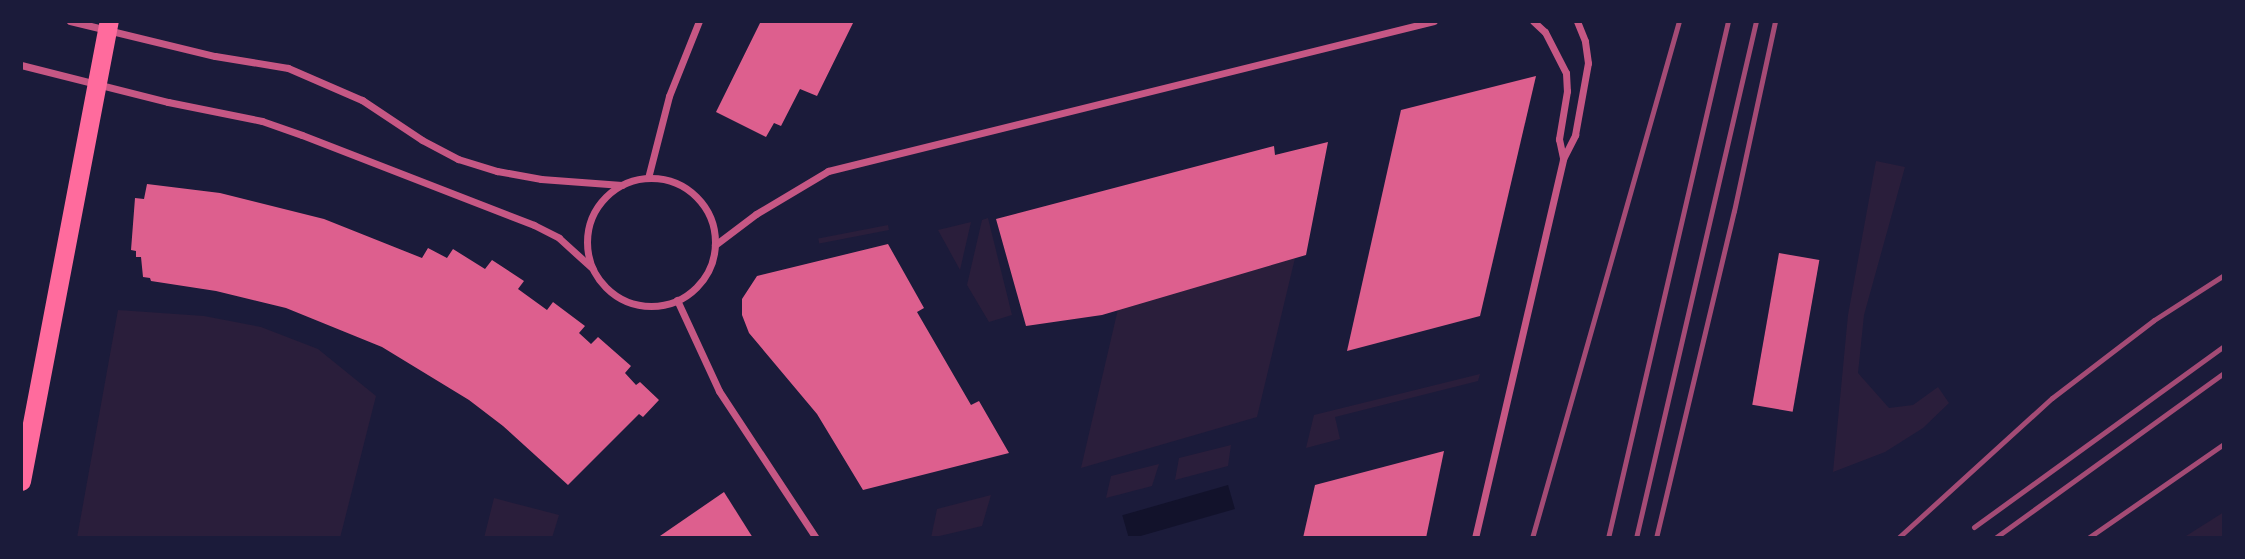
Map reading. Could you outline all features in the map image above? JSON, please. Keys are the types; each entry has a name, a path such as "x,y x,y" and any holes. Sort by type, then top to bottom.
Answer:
{"highway":[{"path":"21,481 108,26"}],"street":[{"path":"21,65 96,85 262,121 534,225 559,238 592,268 613,294 628,302 653,305 677,300 704,277 715,245 713,223 703,204 688,189 669,180 648,178 622,185 541,179 497,171 457,159 422,140 362,100 288,68 215,56 108,26 70,21"},
{"path":"648,178 669,96 699,21"},
{"path":"715,245 756,214 828,171 1433,21"},
{"path":"1533,21 1545,32 1566,73 1567,91 1559,139 1563,159"},
{"path":"1475,538 1563,159 1575,135 1588,64 1585,41 1577,21"},
{"path":"592,268 587,249 588,230 594,211 606,196 622,185"},
{"path":"677,300 732,414 816,538"}],"shaded area":[{"path":"1876,161 1905,167 1864,315 1858,373 1889,408 1913,405 1938,387 1949,403 1923,428 1885,452 1833,472 1848,315"},
{"path":"988,218 1012,315 989,322 967,285 982,220"},
{"path":"971,222 960,270 938,230"},
{"path":"888,225 889,230 819,243 818,239"},
{"path":"1295,258 1257,417 1081,468 1118,309"},
{"path":"118,310 204,316 261,327 318,349 376,396 340,538 77,538"},
{"path":"1480,374 1478,381 1335,417 1340,439 1306,448 1314,415"},
{"path":"1231,445 1228,466 1175,480 1179,458"},
{"path":"1159,464 1152,486 1106,498 1111,476"},
{"path":"1228,485 1235,509 1134,538 1129,538 1122,515"},
{"path":"991,495 982,526 931,538 937,509"},
{"path":"494,498 559,515 552,538 484,538"},
{"path":"2224,512 2224,538 2183,538 2186,536"}],"building":[{"path":"761,21 854,21 817,96 800,89 781,126 774,123 766,137 716,112"},
{"path":"1536,76 1480,316 1347,351 1401,110"},
{"path":"1328,142 1306,255 1102,315 1026,326 996,219 1274,146 1275,155"},
{"path":"147,184 220,193 324,219 422,258 428,248 447,258 453,249 485,269 492,260 524,281 518,289 547,310 553,302 585,326 579,333 591,344 598,337 631,366 625,373 636,385 640,382 659,400 643,417 639,414 568,485 503,426 469,400 382,347 286,308 216,291 151,281 150,278 143,277 141,257 136,257 136,251 131,250 135,198 144,199"},
{"path":"888,244 924,308 917,312 971,405 979,401 1009,453 863,490 817,414 749,333 742,315 742,299 757,276"},
{"path":"1779,253 1819,260 1793,412 1752,405"},
{"path":"1444,451 1426,538 1303,538 1315,485"},
{"path":"724,492 753,538 660,538 660,536"}],"railway":[{"path":"1532,538 1679,21"},
{"path":"1608,538 1728,21"},
{"path":"1636,538 1756,21"},
{"path":"1656,538 1734,211 1775,21"},
{"path":"1898,538 2052,398 2154,320 2224,275"},
{"path":"1974,527 2224,346"},
{"path":"1995,538 2224,373"},
{"path":"2088,538 2224,444"}]}
